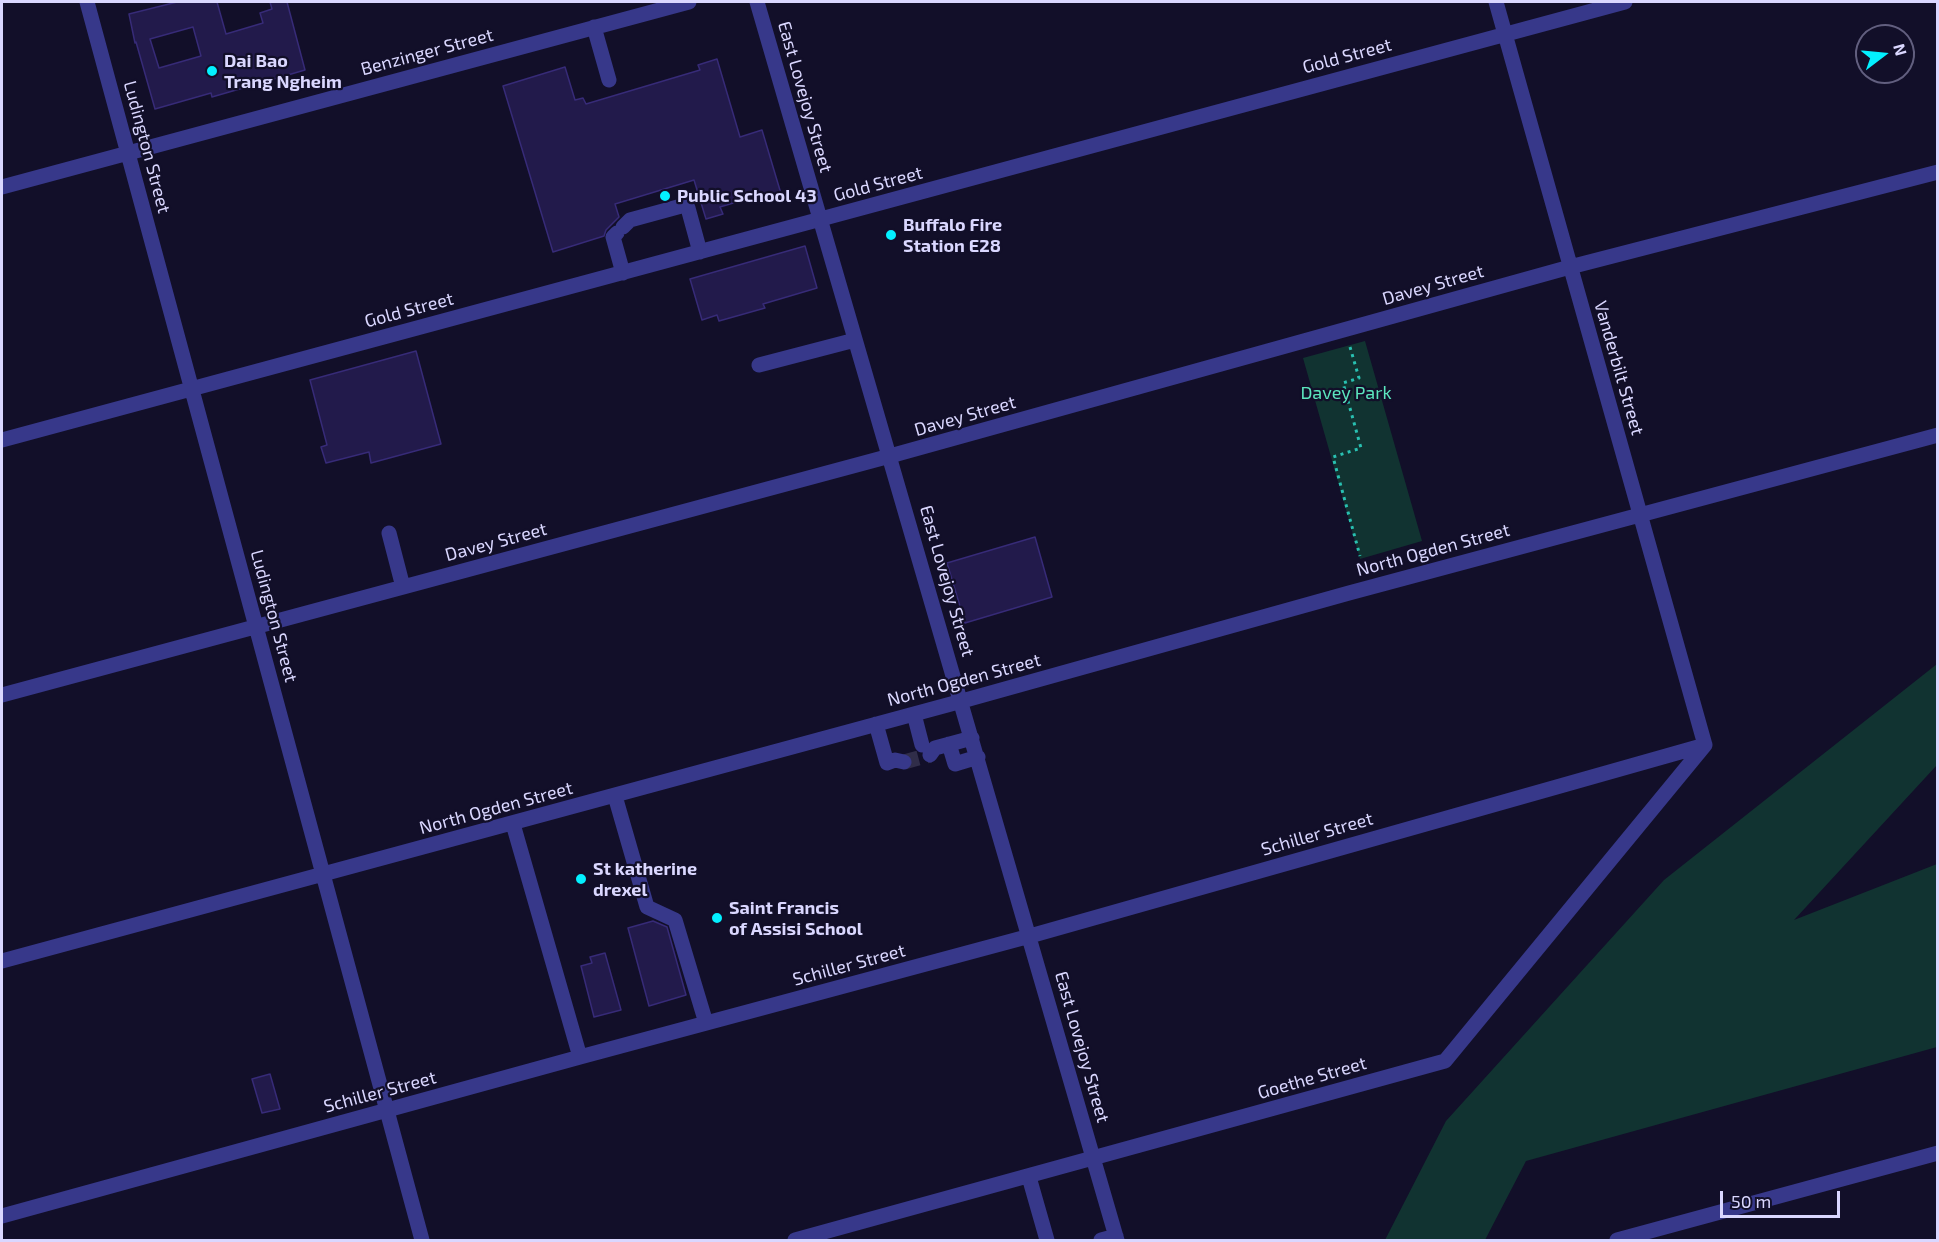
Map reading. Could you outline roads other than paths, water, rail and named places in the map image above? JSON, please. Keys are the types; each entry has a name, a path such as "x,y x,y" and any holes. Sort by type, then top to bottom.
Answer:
{"street":[{"name":"Ludington Street","path":"87,2 257,627 321,874 422,1240"},
{"name":"Benzinger Street","path":"2,187 594,27 643,8 689,2"},
{"name":"East Lovejoy Street","path":"757,2 1094,1159 1111,1239"},
{"name":"Vanderbilt Street","path":"1496,2 1705,745"},
{"name":"Gold Street","path":"2,440 1625,2"},
{"path":"594,27 609,80"},
{"name":"Davey Street","path":"2,694 890,456 1570,267 1938,172"},
{"path":"623,273 613,237 630,220 685,205 688,208 700,252"},
{"path":"759,365 855,340"},
{"name":"North Ogden Street","path":"2,961 513,824 1349,593 1938,435"},
{"path":"389,533 403,587"},
{"path":"914,714 933,748 955,764 978,757"},
{"path":"876,723 887,763 900,759"},
{"path":"933,748 972,738"},
{"name":"Schiller Street","path":"2,1216 1030,936 1705,745"},
{"name":"Goethe Street","path":"795,1240 1445,1061 1705,745"},
{"path":"615,796 647,907 675,920 706,1023"},
{"path":"513,824 580,1057"},
{"path":"2,967 24,955"},
{"path":"1617,1240 1938,1153"},
{"path":"1029,1177 1047,1240"}],"tunnel":[{"path":"904,762 930,755"}],"place":[{"name":"Dai Bao Trang Ngheim","path":"212,71"},
{"name":"Public School 43","path":"665,196"},
{"name":"Buffalo Fire Station E28","path":"891,235"},
{"name":"St katherine drexel","path":"581,879"},
{"name":"Saint Francis of Assisi School","path":"717,918"}],"park label":[{"name":"Davey Park","path":"1346,393"}]}
